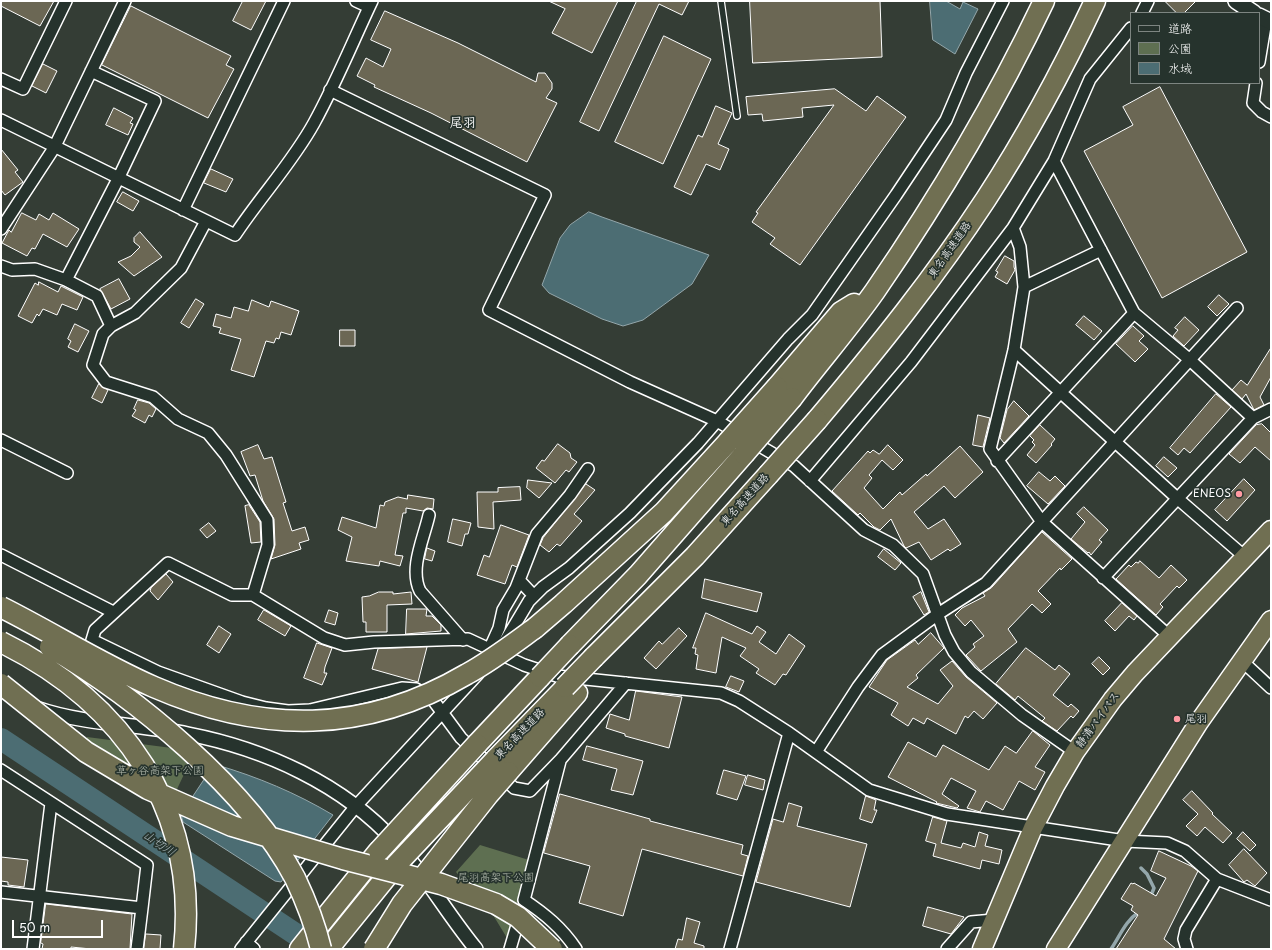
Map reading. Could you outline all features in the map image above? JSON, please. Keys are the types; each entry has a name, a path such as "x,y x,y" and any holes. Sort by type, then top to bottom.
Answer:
{"highway":[{"path":"300,949 379,850 570,645 638,575 736,448 874,292 931,207 985,117 1020,52 1044,1"},
{"name":"東名高速道路","path":"328,949 396,866 501,766 768,475 817,420 874,352 935,272 986,200 1031,125 1072,50 1095,1"},
{"path":"1,607 94,657 167,692 200,705 227,712 287,722 340,720 366,716 419,698 467,674 535,628 736,448"},
{"name":"静清バイパス","path":"982,949 1034,828 1055,786 1075,752 1113,699 1169,636 1271,530"},
{"path":"1,620 54,650 129,701 184,746 227,787 262,827 294,877 307,906 321,949"},
{"path":"1056,949 1199,722 1241,660 1271,620"},
{"path":"1,642 43,666 94,706 133,748 147,770 171,821 183,867 187,902 184,949"},
{"path":"1,684 86,752 148,789 203,815 261,836 441,884 496,904 518,917 552,949"},
{"path":"374,949 402,904 488,795 501,766"}],"main road":[{"path":"1236,1 1253,12"}],"street":[{"path":"1,79 23,89 66,1"},
{"path":"1,229 54,148 125,1"},
{"path":"183,210 284,1"},
{"path":"1,120 54,148 235,235 256,204 288,164 314,123 370,4 356,1"},
{"path":"247,947 253,933 279,900 356,806 442,713 494,650 529,601 542,587 569,568 630,513 717,421 788,339 812,315 896,195 946,120 966,73 1003,1"},
{"path":"1142,12 1148,1"},
{"path":"1260,51 1263,18"},
{"path":"810,482 911,362 1013,228 1054,161 1090,79 1130,29"},
{"path":"66,280 118,179 155,101 91,71"},
{"path":"1256,84 1254,103 1262,112 1271,117"},
{"path":"330,90 545,195 489,310 630,382 717,421 794,466 864,530 893,545 922,574 948,641 954,652 971,672 1022,715 1075,752"},
{"path":"1054,161 1134,313 1190,360 1253,418"},
{"path":"206,221 181,268 135,313 111,326 104,334 94,365 106,382 153,397 178,419 208,434 226,455 267,520 268,545 253,595"},
{"path":"1013,228 1020,247 1024,288 1014,350 990,450 1042,522 1169,636"},
{"path":"1024,288 1101,250"},
{"path":"1,266 12,270 35,269 66,280 97,296 111,326"},
{"path":"816,752 858,687 882,655 938,614 986,583 1237,308"},
{"path":"998,461 1134,313"},
{"path":"1014,350 1177,498 1245,557"},
{"path":"1103,578 1253,418 1271,409"},
{"path":"1,440 67,473"},
{"path":"494,650 503,610 519,580 537,534 570,495 588,469"},
{"path":"429,515 424,537 418,552 417,586 463,640"},
{"path":"1,555 113,612"},
{"path":"626,683 561,759 530,791 514,788 461,738 433,700 416,689 402,688 310,710 288,711 242,702 158,672 92,640 95,630 168,563 232,595 253,595 324,638 345,645 374,642 468,639 524,665 557,676 626,683 721,693 738,701 789,732 869,790 947,814 1125,841 1167,843 1185,851 1217,879 1271,900"},
{"path":"519,580 534,596"},
{"path":"1241,660 1271,688"},
{"path":"1,695 46,711 64,715 188,734 260,754 312,778 356,806 380,826 397,844 458,928 476,949"},
{"path":"730,949 789,732"},
{"path":"510,949 561,759"},
{"path":"1,770 147,865 137,949"},
{"path":"33,949 51,803"},
{"path":"1187,949 1184,939 1186,930 1217,879"},
{"path":"1,892 142,908"},
{"path":"524,900 548,916 565,933 576,949"},
{"path":"947,949 972,922 994,920"}],"lane":[{"path":"721,1 736,116"}],"green space":[{"name":"草ヶ谷高架下公園","path":"87,737 195,751 170,804 82,752"},
{"name":"尾羽高架下公園","path":"480,845 529,860 507,938 490,910 456,872"}],"water":[{"path":"930,1 946,1 960,9 963,2 978,9 955,54 933,40"},
{"path":"589,212 709,255 692,284 643,320 623,326 602,319 549,293 542,285 560,238 570,225"},
{"path":"217,765 276,786 333,815 281,882 275,881 183,822 181,814 213,766"}],"building":[{"path":"1,1 54,1 40,26 1,6"},
{"path":"243,1 266,1 251,30 233,21"},
{"path":"549,1 618,1 592,53 552,33 565,9"},
{"path":"637,1 689,1 682,15 659,4 599,131 580,122"},
{"path":"750,1 880,1 882,57 753,63"},
{"path":"1165,1 1196,1 1185,12 1176,12"},
{"path":"131,6 231,56 226,65 234,69 208,118 102,65"},
{"path":"385,11 458,43 536,82 538,73 545,73 552,83 552,89 546,98 557,103 527,162 431,113 374,87 375,85 357,76 366,58 383,67 391,49 371,40"},
{"path":"664,36 711,59 663,164 615,142"},
{"path":"43,64 57,71 46,93 32,86"},
{"path":"1160,87 1247,252 1162,298 1084,151 1133,125 1123,107"},
{"path":"835,89 866,111 877,96 906,117 800,265 770,244 775,238 752,222 758,213 756,212 834,105 802,108 803,117 763,121 762,114 748,115 746,97"},
{"path":"716,106 732,113 718,144 729,149 720,170 706,164 691,195 674,187 698,135 702,137"},
{"path":"114,108 133,118 130,123 133,124 128,135 106,125"},
{"path":"1,149 18,170 15,172 23,182 5,195 1,190"},
{"path":"211,169 233,179 226,192 204,183"},
{"path":"123,192 139,201 133,211 117,202"},
{"path":"22,213 36,220 39,214 49,220 53,213 79,229 67,247 43,234 35,249 32,248 27,256 2,243 9,230 11,232"},
{"path":"140,232 162,257 134,276 118,262 131,256 140,247 134,242 134,238"},
{"path":"1005,256 1014,261 1015,270 1007,284 995,277 998,272 996,271"},
{"path":"119,279 130,299 111,309 100,289"},
{"path":"39,282 58,292 61,286 83,297 77,310 62,304 57,315 43,309 39,316 37,314 32,323 18,316 35,283 38,285"},
{"path":"1219,295 1229,304 1217,316 1208,307"},
{"path":"196,299 204,304 189,328 181,323"},
{"path":"252,300 269,307 271,301 299,311 291,335 281,332 279,339 276,338 274,343 266,341 254,377 231,370 241,339 219,333 221,328 213,326 216,314 231,318 234,307 248,311"},
{"path":"1084,316 1102,331 1094,340 1076,325"},
{"path":"1185,317 1199,330 1184,346 1173,336 1178,330 1175,328"},
{"path":"75,324 89,331 78,352 68,347 71,341 68,339"},
{"path":"1133,326 1144,336 1139,341 1148,349 1135,362 1116,344"},
{"path":"340,330 355,330 355,346 340,346"},
{"path":"1271,348 1271,377 1260,397 1264,405 1254,410 1246,394 1242,399 1232,390 1241,380 1247,385"},
{"path":"99,384 108,390 102,403 92,398"},
{"path":"1216,394 1231,407 1190,453 1184,448 1178,455 1170,448"},
{"path":"138,400 149,403 156,409 152,417 149,415 145,423 132,416 136,410 134,409"},
{"path":"1014,401 1029,416 1004,443 1000,438 1007,410"},
{"path":"978,415 990,418 983,447 973,445"},
{"path":"1262,424 1271,433 1271,461 1255,447 1240,463 1229,454 1256,425"},
{"path":"1040,425 1055,439 1051,444 1052,445 1036,463 1027,455 1035,445 1032,442 1034,440 1030,436"},
{"path":"558,444 570,453 571,458 577,462 569,472 566,470 555,483 536,468"},
{"path":"258,445 264,459 272,457 286,502 283,503 292,531 305,527 309,540 299,543 301,549 271,559 275,545 274,519 263,501 255,475 250,476 241,452"},
{"path":"888,445 903,460 893,470 882,460 869,475 872,478 864,488 883,509 900,492 902,495 926,474 927,476 960,446 983,472 955,498 944,486 914,512 928,529 944,519 961,544 950,551 948,549 931,560 919,542 906,548 904,546 891,519 880,530 874,527 860,513 858,515 832,491 868,451 870,453 873,450 879,454"},
{"path":"1164,457 1177,468 1168,477 1156,466"},
{"path":"1039,472 1050,481 1055,476 1065,486 1048,504 1027,486"},
{"path":"1244,479 1255,490 1227,521 1215,510"},
{"path":"528,480 552,483 539,498 527,488"},
{"path":"586,484 595,490 574,514 582,521 560,546 557,544 549,552 540,545 543,538"},
{"path":"520,487 521,500 493,502 494,529 478,527 477,492 498,492 498,488"},
{"path":"408,495 434,499 433,509 427,508 423,511 406,508 406,513 403,513 395,555 403,556 400,566 380,561 379,566 346,561 352,537 338,530 342,517 376,528 380,505 384,506 385,502 398,497 407,499"},
{"path":"249,505 260,522 261,542 251,543 245,506"},
{"path":"1084,507 1108,530 1099,540 1102,542 1091,555 1071,539 1085,522 1077,514"},
{"path":"453,519 471,523 468,534 465,534 462,546 448,542"},
{"path":"209,523 216,531 207,538 200,530"},
{"path":"501,525 529,535 517,567 512,565 505,584 477,575 484,555 489,557"},
{"path":"1042,532 1072,559 1061,570 1060,568 1038,591 1051,604 1042,613 1032,604 1008,629 1017,642 981,671 966,655 975,647 973,644 984,636 971,620 965,626 955,615 962,608 985,596 983,593 991,588"},
{"path":"427,548 435,551 432,561 425,559"},
{"path":"884,549 901,563 895,570 878,557"},
{"path":"1140,561 1159,578 1171,565 1187,580 1179,588 1177,586 1160,604 1163,607 1156,615 1116,579 1129,565 1131,567 1136,562 1138,563"},
{"path":"166,574 173,582 158,600 150,591 151,588"},
{"path":"705,579 762,593 757,612 702,598"},
{"path":"379,592 393,592 393,594 411,592 412,604 387,605 387,632 366,632 366,622 363,622 362,597"},
{"path":"921,592 929,612 924,615 913,597"},
{"path":"1122,603 1137,616 1134,620 1129,616 1115,631 1105,621"},
{"path":"407,609 427,609 426,616 432,616 441,625 441,631 406,634"},
{"path":"264,610 291,626 285,636 258,620"},
{"path":"329,610 338,613 335,625 325,622"},
{"path":"706,613 752,634 757,626 766,632 759,642 776,654 789,634 805,646 786,675 783,674 775,685 756,673 759,669 740,656 746,648 722,637 716,673 696,669 698,655 695,654 696,648 693,648"},
{"path":"219,626 231,634 219,653 207,645"},
{"path":"679,628 687,636 656,669 644,658 659,641 662,644"},
{"path":"931,633 944,648 916,675 918,678 907,687 938,704 953,686 940,670 952,661 966,677 997,703 983,719 974,711 968,718 965,716 956,734 927,718 924,724 913,718 908,726 891,715 898,703 869,687 887,660 915,640 918,644"},
{"path":"317,643 332,648 325,667 324,673 327,673 322,685 304,678"},
{"path":"427,647 418,682 372,669 378,649"},
{"path":"1026,648 1055,670 1059,665 1070,674 1053,695 1068,707 1071,704 1079,711 1073,718 1071,716 1057,731 1042,721 1045,718 1018,696 1015,700 996,684"},
{"path":"1099,657 1110,668 1103,675 1092,664"},
{"path":"731,676 744,681 739,692 726,687"},
{"path":"636,691 682,697 669,748 625,736 625,734 606,728 610,714 629,720"},
{"path":"1033,731 1050,745 1035,767 1045,772 1035,790 1019,781 1003,810 986,801 980,812 967,808 976,791 951,778 942,794 959,806 957,808 936,803 937,802 888,777 908,742 936,757 943,745 989,770 1005,746 1016,753"},
{"path":"587,746 643,761 633,795 611,790 617,769 583,760"},
{"path":"724,770 746,776 737,800 717,794"},
{"path":"748,775 765,780 763,790 745,785"},
{"path":"1192,791 1213,813 1212,814 1232,833 1223,843 1205,827 1197,836 1186,826 1198,814 1183,800"},
{"path":"560,794 650,819 650,821 743,845 741,854 748,856 743,876 642,849 623,916 579,903 590,866 544,853"},
{"path":"866,796 876,800 874,810 877,810 872,823 860,819"},
{"path":"789,803 802,807 797,826 867,844 850,907 756,882 773,819 783,822"},
{"path":"933,817 947,821 941,843 961,848 963,843 975,847 979,832 988,835 985,846 1002,850 999,864 982,860 980,869 933,856 936,844 926,841"},
{"path":"1243,832 1256,845 1250,851 1237,839"},
{"path":"1244,849 1267,873 1255,886 1247,880 1244,882 1229,865"},
{"path":"1159,851 1191,866 1198,871 1164,939 1176,949 1116,949 1138,915 1131,910 1133,906 1121,899 1131,883 1134,883 1156,896 1166,878 1151,871"},
{"path":"1,857 28,860 24,887 8,885 8,882 1,881"},
{"path":"46,904 132,914 130,949 91,949 71,947 71,949 42,949 43,944 41,943"},
{"path":"928,907 964,917 951,934 923,926"},
{"path":"687,918 700,922 694,943 704,946 704,949 675,949 678,939 682,940"},
{"path":"146,934 161,935 160,949 144,949"}],"waterway":[{"name":"山切川","path":"1,739 318,949"},
{"path":"1141,868 1147,874 1154,888 1150,898"},
{"path":"1111,949 1126,924 1139,912"}],"place":[{"name":"ENEOS","path":"1239,494"},
{"name":"尾羽","path":"1177,719"}],"district":[{"name":"尾羽","path":"463,123"}]}
